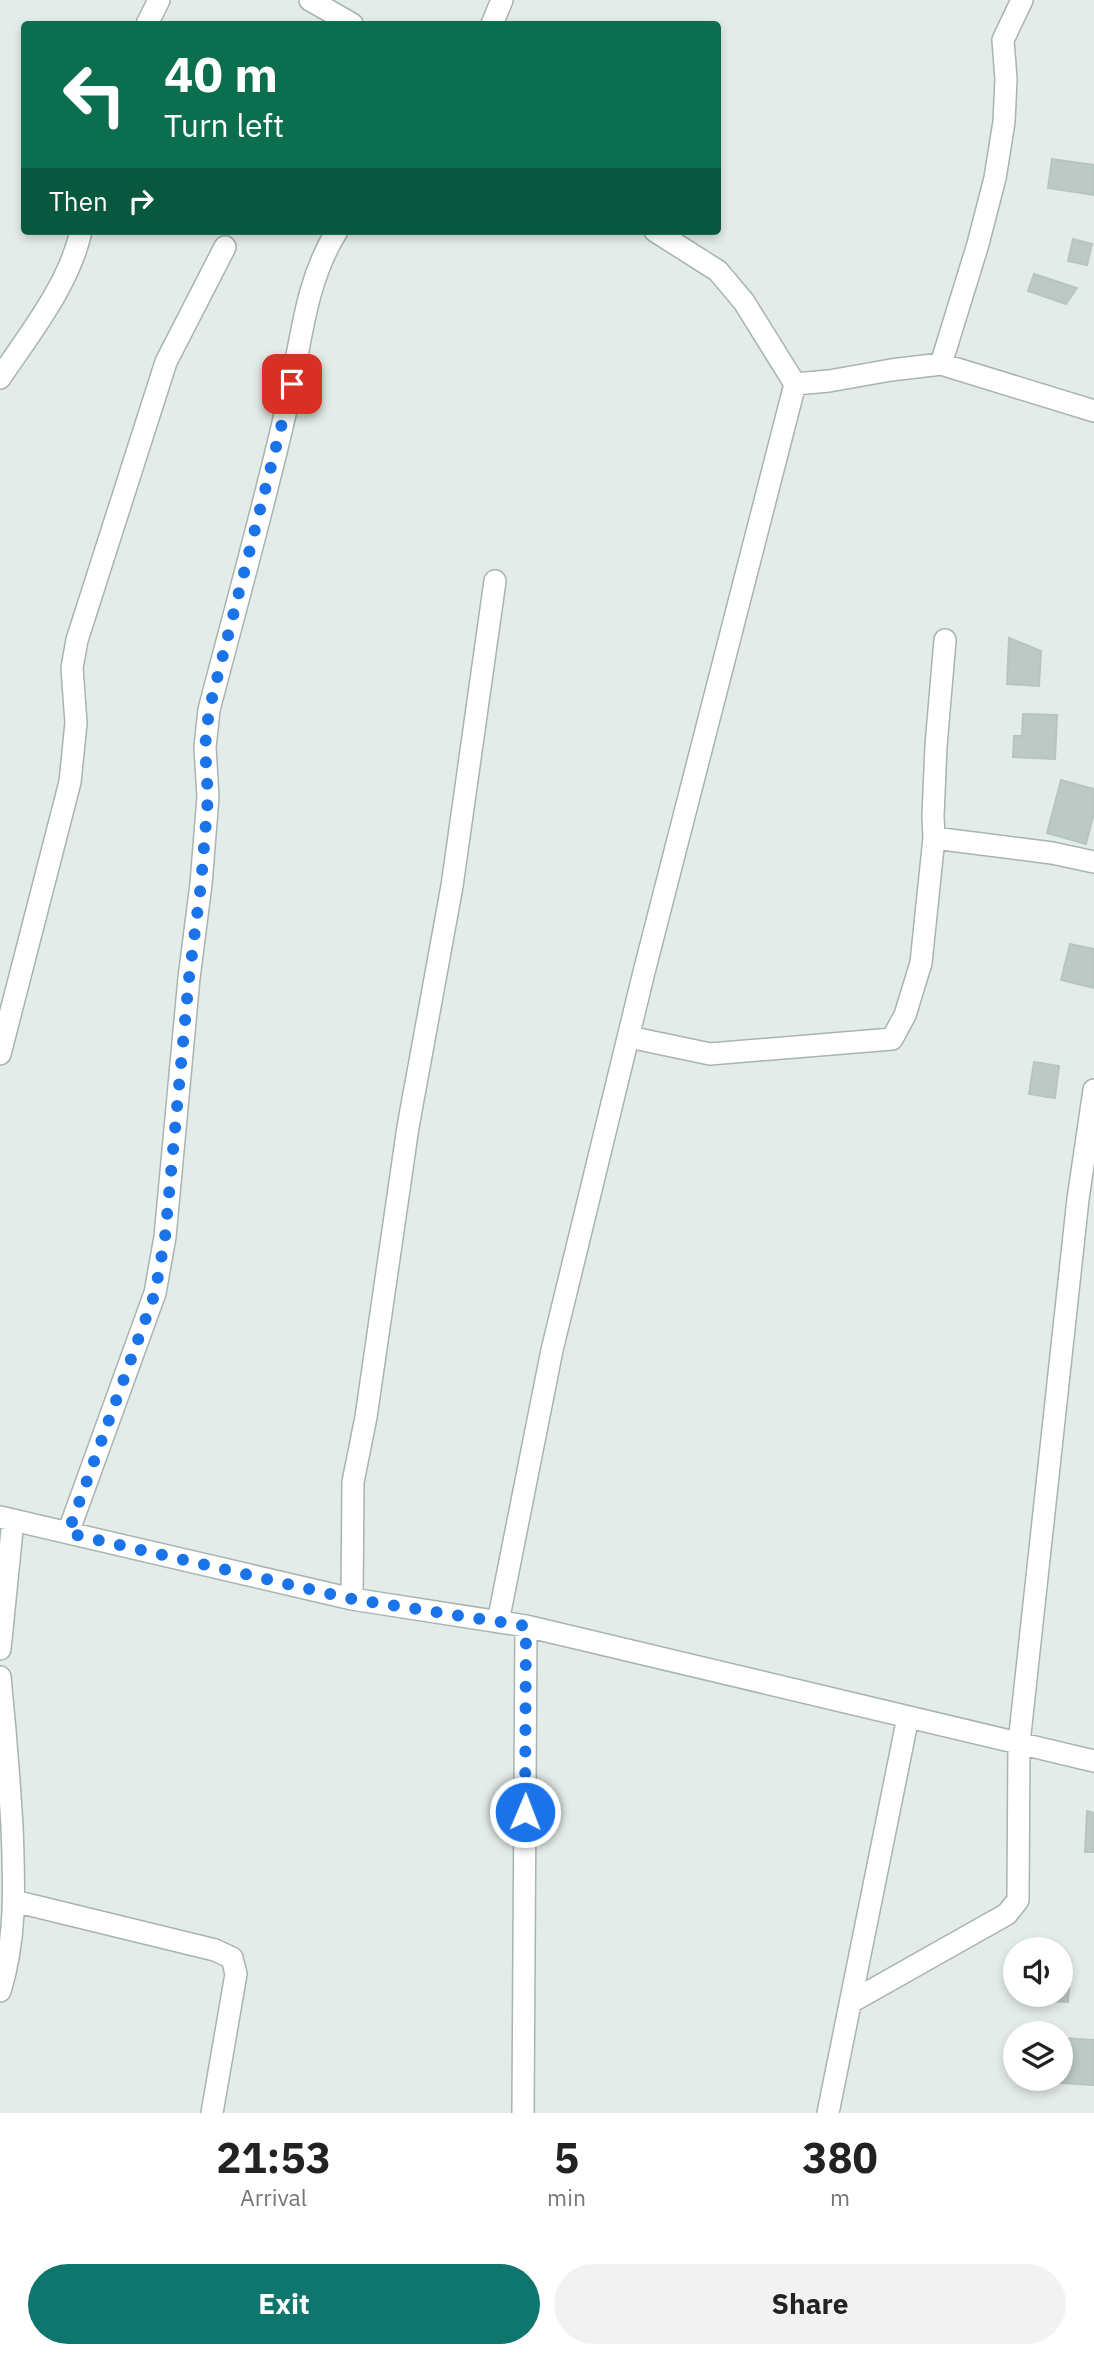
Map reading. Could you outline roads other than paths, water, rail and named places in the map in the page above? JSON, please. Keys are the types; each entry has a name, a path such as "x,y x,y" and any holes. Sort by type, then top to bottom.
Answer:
{"street":[{"path":"148,21 159,0"},
{"path":"310,0 347,21"},
{"path":"493,21 502,0"},
{"path":"941,364 978,244 995,177 1005,111 1003,40 1022,0"},
{"path":"0,378 48,306 76,252 80,235"},
{"path":"68,1533 155,1293 165,1237 189,978 201,884 208,797 205,747 209,710 287,408 312,284 326,248 334,235"},
{"path":"498,1622 552,1350 628,1037 795,384 744,302 718,271 661,235"},
{"path":"0,1054 70,782 76,723 72,668 76,640 166,362 225,247"},
{"path":"795,384 941,364 1094,411"},
{"path":"352,1599 353,1482 366,1417 408,1127 452,886 495,581"},
{"path":"628,1037 710,1054 892,1040 909,1006 922,962 934,838 936,746 945,640"},
{"path":"934,838 1052,853 1094,862"},
{"path":"851,2002 1007,1914 1018,1900 1018,1743 1077,1199 1094,1090"},
{"path":"0,1649 7,1518 352,1599 526,1626 1094,1761"},
{"path":"523,2113 526,1626"},
{"path":"0,1677 8,1757 10,1888 9,1962 0,1991"},
{"path":"828,2113 908,1717"},
{"path":"10,1888 215,1950 232,1958 236,1974 212,2113"}]}
